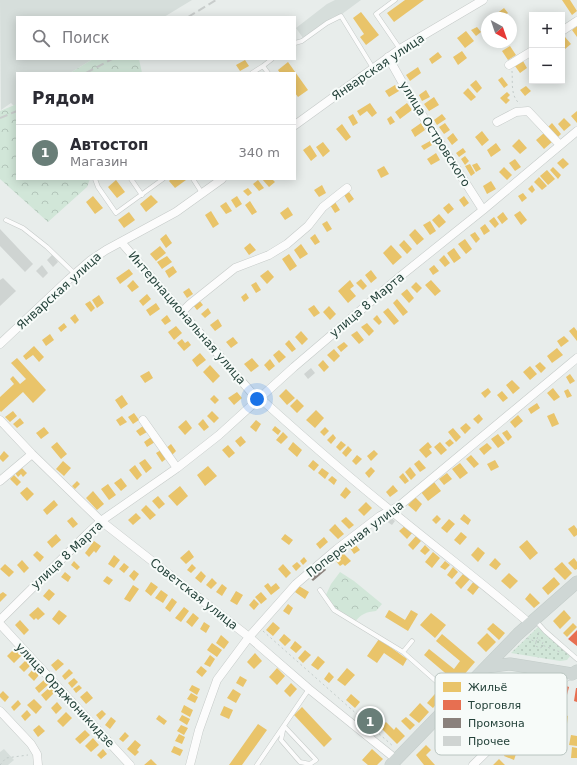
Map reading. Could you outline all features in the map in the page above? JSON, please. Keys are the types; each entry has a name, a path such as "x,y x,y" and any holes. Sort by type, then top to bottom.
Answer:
{"main road":[{"path":"480,673 518,634 577,582"},
{"path":"486,667 510,664 574,672"},
{"path":"394,762 435,719"}],"street":[{"name":"Январская улица","path":"296,124 400,48 483,0"},
{"path":"565,29 577,21"},
{"path":"509,65 529,53"},
{"name":"улица Островского","path":"388,57 410,96 483,210"},
{"path":"497,122 516,112 528,111 560,145"},
{"name":"улица 8 Марта","path":"0,620 101,521 177,468 219,435 294,367 577,131"},
{"name":"Январская улица","path":"0,344 75,274 106,250 176,212 221,180"},
{"path":"182,312 235,268 269,255 287,244 308,226 323,207 347,188"},
{"name":"Интернациональная улица","path":"121,242 251,392 261,398 324,456 390,511 532,621"},
{"name":"Поперечная улица","path":"190,765 199,730 217,680 258,626 296,584 337,549 380,516 399,506 577,358"},
{"name":"Советская улица","path":"0,420 32,454 101,521 249,637 394,762"},
{"path":"143,420 177,468"},
{"path":"0,481 32,454"},
{"name":"улица Орджоникидзе","path":"0,624 130,765"},
{"path":"0,711 31,744 37,754 38,765"},
{"path":"473,765 483,755"}],"lane":[{"path":"395,0 376,14 400,48"},
{"path":"296,43 302,41 327,23 341,16 373,68"},
{"path":"254,72 271,60"},
{"path":"263,66 267,72"},
{"path":"95,180 98,187 116,213 162,180"},
{"path":"132,180 142,195"},
{"path":"194,180 202,193"},
{"path":"6,220 23,228 75,274"},
{"path":"320,590 334,610 403,652 435,680"},
{"path":"532,621 577,659"},
{"path":"403,652 412,641"},
{"path":"257,765 309,689"},
{"path":"284,726 311,754 316,760 310,764 300,762 281,740 284,726"}],"path":[{"path":"509,65 512,70 513,92 516,101 528,111"},
{"path":"258,626 395,747"},
{"path":"518,634 536,642"},
{"path":"536,642 537,639 543,642 542,645 560,652 569,652"},
{"path":"536,642 535,646 541,648 542,645"},
{"path":"0,765 6,758 37,754"}],"shaded area":[{"path":"0,0 192,0 166,16 16,16 16,60 91,60 72,72 16,72 16,105 14,106 11,103 1,110"},
{"path":"335,0 361,0 342,14 333,17 303,38 296,28 327,4"},
{"path":"4,749 14,760 8,765 0,765 0,752"}],"green space":[{"path":"91,60 139,60 142,72 72,72"},
{"path":"16,104 16,180 90,180 87,187 48,222 0,179 0,111"},
{"path":"340,572 354,581 382,604 376,611 364,614 355,622 334,610 325,597 331,584"},
{"path":"538,627 570,656 567,660 560,661 511,653"}],"building: Жильё":[{"path":"405,0 424,0 394,22 387,13"},
{"path":"562,0 570,0 577,11 572,15"},
{"path":"504,8 507,12 499,12"},
{"path":"361,12 379,35 366,45 360,37 364,34 353,18"},
{"path":"577,26 577,37 572,30"},
{"path":"477,27 481,32 476,36 471,30"},
{"path":"466,31 474,41 465,48 457,38"},
{"path":"565,37 571,44 565,49"},
{"path":"507,48 511,48 516,55 508,60 502,51"},
{"path":"462,51 467,58 458,65 453,57"},
{"path":"438,52 442,57 432,64 429,59"},
{"path":"245,60 249,66 240,71 236,65"},
{"path":"523,61 527,68 520,73 515,66"},
{"path":"288,62 295,72 279,72 278,70"},
{"path":"418,67 421,73 410,81 406,75"},
{"path":"296,73 308,90 298,97 296,94"},
{"path":"502,77 508,85 504,88 498,80"},
{"path":"476,80 482,88 477,93 470,85"},
{"path":"395,85 399,91 389,97 385,91"},
{"path":"526,86 531,91 525,96 520,90"},
{"path":"468,88 476,97 471,101 463,93"},
{"path":"426,90 430,97 422,101 419,95"},
{"path":"507,92 510,95 507,98 510,100 506,104 500,98"},
{"path":"434,97 439,105 429,111 424,104"},
{"path":"370,103 377,113 372,117 367,111 360,116 357,111"},
{"path":"407,103 412,110 400,119 395,112"},
{"path":"577,111 577,123 571,116"},
{"path":"353,114 358,123 353,126 348,117"},
{"path":"442,114 446,119 437,125 434,120"},
{"path":"391,116 395,122 390,125 387,119"},
{"path":"564,118 571,125 564,131 558,124"},
{"path":"421,123 425,130 415,137 411,130"},
{"path":"445,123 450,130 444,134 439,127"},
{"path":"552,123 561,134 557,138 548,127"},
{"path":"342,124 351,137 346,141 336,129"},
{"path":"482,131 489,140 482,146 475,137"},
{"path":"453,133 458,140 452,145 447,138"},
{"path":"544,133 552,142 544,149 536,140"},
{"path":"519,139 527,148 520,154 512,146"},
{"path":"430,141 432,145 424,150 421,146"},
{"path":"323,142 330,151 323,157 316,147"},
{"path":"496,143 501,150 491,157 487,150"},
{"path":"310,145 317,156 311,161 303,150"},
{"path":"463,148 466,152 459,157 456,153"},
{"path":"436,153 440,160 431,165 427,159"},
{"path":"465,156 469,161 465,165 461,159"},
{"path":"563,158 569,164 563,169 557,163"},
{"path":"515,159 521,167 515,171 509,163"},
{"path":"477,163 481,169 476,172 472,165"},
{"path":"470,164 475,173 471,176 465,166"},
{"path":"384,166 389,174 381,178 377,170"},
{"path":"504,167 512,175 507,180 499,172"},
{"path":"553,167 561,175 558,179 550,170"},
{"path":"547,170 555,179 548,185 540,176"},
{"path":"539,177 547,186 542,190 534,182"},
{"path":"116,180 125,192 117,198 108,187"},
{"path":"170,180 186,180 175,188 169,181"},
{"path":"258,180 264,188 259,191 253,184"},
{"path":"263,180 273,180 275,182 269,187"},
{"path":"491,181 496,189 487,194 483,186"},
{"path":"322,185 326,193 319,197 314,190"},
{"path":"532,185 535,190 532,193 528,189"},
{"path":"248,188 252,193 248,196 243,191"},
{"path":"349,192 354,199 349,203 344,195"},
{"path":"523,193 527,198 522,202 518,196"},
{"path":"151,195 158,202 146,212 140,204"},
{"path":"93,196 103,208 95,214 86,202"},
{"path":"237,196 242,204 236,208 231,200"},
{"path":"464,196 469,203 464,207 459,200"},
{"path":"250,201 257,212 252,215 245,205"},
{"path":"226,202 232,211 226,214 220,206"},
{"path":"335,202 340,210 335,213 330,205"},
{"path":"449,203 454,209 448,214 443,208"},
{"path":"288,207 293,215 285,220 280,213"},
{"path":"211,211 219,224 213,228 205,215"},
{"path":"520,211 527,220 521,225 514,215"},
{"path":"129,212 135,220 124,228 118,220"},
{"path":"503,212 508,219 502,224 497,217"},
{"path":"439,214 446,222 439,228 432,220"},
{"path":"494,217 499,224 495,228 489,221"},
{"path":"327,221 332,229 327,232 322,224"},
{"path":"430,221 436,231 430,235 423,225"},
{"path":"485,224 490,231 484,235 480,228"},
{"path":"415,229 424,239 417,245 409,235"},
{"path":"475,232 480,239 476,243 470,235"},
{"path":"166,234 172,243 166,248 160,239"},
{"path":"315,234 320,242 315,245 310,238"},
{"path":"465,239 472,249 466,254 458,244"},
{"path":"404,240 412,249 407,254 399,245"},
{"path":"250,243 256,250 249,255 244,248"},
{"path":"301,244 308,254 300,259 294,250"},
{"path":"391,245 402,257 393,265 383,253"},
{"path":"160,246 166,253 156,261 150,254"},
{"path":"454,248 461,258 454,263 447,253"},
{"path":"289,254 297,266 290,271 282,259"},
{"path":"444,255 450,263 445,267 439,260"},
{"path":"167,256 172,262 162,269 157,262"},
{"path":"434,265 439,271 433,275 429,269"},
{"path":"173,266 177,272 169,278 165,271"},
{"path":"129,269 133,274 120,284 116,278"},
{"path":"268,270 274,277 267,284 260,276"},
{"path":"371,270 377,278 371,283 365,275"},
{"path":"361,279 367,286 363,290 356,283"},
{"path":"133,280 139,287 132,292 127,286"},
{"path":"350,280 354,286 350,289 356,296 348,303 338,291"},
{"path":"431,280 441,291 435,296 425,285"},
{"path":"256,282 261,290 256,293 251,285"},
{"path":"416,282 422,288 417,293 411,287"},
{"path":"189,288 193,294 187,298 183,292"},
{"path":"407,289 414,298 409,303 401,294"},
{"path":"246,293 249,298 244,302 241,297"},
{"path":"147,294 151,299 143,306 139,301"},
{"path":"99,295 104,303 97,308 92,300"},
{"path":"397,299 408,312 403,316 393,303"},
{"path":"199,300 203,305 197,310 193,305"},
{"path":"90,301 95,308 91,312 85,304"},
{"path":"156,303 160,309 150,316 146,310"},
{"path":"314,305 320,313 314,317 308,309"},
{"path":"329,306 336,314 330,320 323,312"},
{"path":"208,308 211,313 205,318 201,314"},
{"path":"388,308 399,321 394,325 383,312"},
{"path":"75,314 79,320 75,324 70,318"},
{"path":"167,315 171,321 165,325 161,320"},
{"path":"377,315 382,322 379,325 373,319"},
{"path":"218,319 222,326 215,331 210,325"},
{"path":"64,323 67,327 61,332 58,328"},
{"path":"367,323 374,331 369,336 361,327"},
{"path":"176,326 182,333 174,340 168,332"},
{"path":"574,327 577,331 577,341 569,331"},
{"path":"301,331 308,339 302,345 295,337"},
{"path":"357,331 364,340 359,344 351,335"},
{"path":"50,334 54,340 46,346 42,340"},
{"path":"564,336 569,341 561,347 557,341"},
{"path":"233,337 238,343 231,348 226,342"},
{"path":"182,339 185,343 188,341 191,345 184,351 177,343"},
{"path":"289,340 296,349 292,352 285,344"},
{"path":"344,342 348,346 341,352 337,347"},
{"path":"34,346 44,357 39,362 33,355 26,360 23,356"},
{"path":"557,348 563,355 552,363 547,356"},
{"path":"334,349 340,356 334,362 327,355"},
{"path":"279,350 286,357 279,363 273,355"},
{"path":"200,353 206,360 197,367 192,360"},
{"path":"17,358 46,390 33,403 23,392 1,412 0,397 14,384 10,379 13,376 20,384 26,379 11,363"},
{"path":"252,358 259,366 251,372 244,364"},
{"path":"270,359 275,366 269,371 264,365"},
{"path":"323,360 329,367 324,372 318,365"},
{"path":"540,362 546,368 541,373 535,366"},
{"path":"210,365 220,376 213,383 203,372"},
{"path":"530,366 537,374 530,380 523,372"},
{"path":"149,371 153,378 145,383 140,376"},
{"path":"570,374 575,381 570,384 566,377"},
{"path":"512,380 520,388 513,394 506,385"},
{"path":"488,388 491,392 485,398 481,393"},
{"path":"553,388 560,397 554,401 547,393"},
{"path":"286,389 295,398 287,405 279,396"},
{"path":"568,389 572,396 567,398 564,391"},
{"path":"502,391 508,398 503,402 497,395"},
{"path":"237,392 242,398 234,405 228,398"},
{"path":"122,395 128,404 121,409 115,400"},
{"path":"214,395 219,400 215,404 210,399"},
{"path":"297,399 304,406 297,413 290,406"},
{"path":"537,403 540,408 531,414 528,409"},
{"path":"316,410 324,418 315,428 306,420"},
{"path":"13,411 17,416 10,422 5,417"},
{"path":"212,411 219,418 214,423 207,416"},
{"path":"134,413 139,420 133,424 128,417"},
{"path":"554,413 559,424 552,427 547,416"},
{"path":"479,414 483,419 478,424 473,419"},
{"path":"518,415 523,421 515,428 510,422"},
{"path":"122,416 127,422 120,426 116,420"},
{"path":"20,418 24,423 17,428 13,424"},
{"path":"203,419 209,427 204,431 198,424"},
{"path":"186,420 192,428 185,435 178,427"},
{"path":"256,420 261,424 256,432 250,427"},
{"path":"466,423 471,428 465,434 460,428"},
{"path":"143,426 147,432 140,436 136,431"},
{"path":"275,426 281,431 278,435 272,430"},
{"path":"44,427 49,433 41,439 36,433"},
{"path":"325,427 329,431 324,436 320,432"},
{"path":"453,428 461,437 456,442 448,432"},
{"path":"507,430 512,437 508,441 502,433"},
{"path":"283,432 288,437 281,444 276,440"},
{"path":"333,434 336,438 331,444 327,440"},
{"path":"498,434 505,443 498,448 491,439"},
{"path":"241,436 246,442 240,447 235,441"},
{"path":"151,437 155,442 147,447 144,442"},
{"path":"450,439 454,443 449,447 445,443"},
{"path":"341,441 346,445 340,451 336,447"},
{"path":"57,442 67,454 61,459 51,447"},
{"path":"293,442 302,450 297,457 288,449"},
{"path":"428,442 432,447 429,449 432,453 426,458 419,450"},
{"path":"440,442 447,450 441,455 434,447"},
{"path":"487,443 492,448 484,455 479,449"},
{"path":"171,444 176,451 171,456 165,449"},
{"path":"228,445 235,453 229,458 222,450"},
{"path":"348,446 352,450 346,457 342,453"},
{"path":"161,450 167,458 162,462 156,453"},
{"path":"374,450 378,454 371,461 367,456"},
{"path":"4,451 9,456 3,462 0,459 0,456"},
{"path":"357,455 362,459 356,465 352,461"},
{"path":"471,455 479,464 474,468 466,459"},
{"path":"145,459 152,468 146,473 139,463"},
{"path":"313,460 319,465 314,471 308,466"},
{"path":"419,460 426,468 420,472 414,464"},
{"path":"495,460 499,467 491,471 487,464"},
{"path":"63,461 71,468 64,476 56,469"},
{"path":"460,463 468,473 460,479 452,469"},
{"path":"135,465 142,475 137,480 129,470"},
{"path":"208,466 217,476 205,486 197,475"},
{"path":"21,467 27,473 23,477 21,474 18,477 15,473"},
{"path":"371,467 375,471 369,478 365,473"},
{"path":"410,467 416,475 411,480 405,472"},
{"path":"322,468 329,473 325,479 318,473"},
{"path":"403,473 409,481 405,484 399,477"},
{"path":"447,473 452,479 444,485 439,479"},
{"path":"14,475 21,482 17,486 10,479"},
{"path":"332,476 337,480 334,485 328,480"},
{"path":"121,478 127,486 121,491 114,483"},
{"path":"77,481 80,484 75,489 72,486"},
{"path":"434,482 441,491 428,501 421,492"},
{"path":"108,484 116,495 109,500 101,489"},
{"path":"393,485 398,491 390,497 386,492"},
{"path":"180,486 188,496 177,506 168,496"},
{"path":"27,487 34,494 27,501 20,493"},
{"path":"346,487 351,492 345,499 340,495"},
{"path":"93,491 104,504 97,510 86,498"},
{"path":"158,496 165,504 159,509 152,501"},
{"path":"415,497 422,504 416,512 408,505"},
{"path":"54,500 58,505 47,515 43,510"},
{"path":"366,502 372,508 364,516 358,510"},
{"path":"146,505 156,515 150,520 141,510"},
{"path":"136,513 141,518 133,525 128,520"},
{"path":"464,514 471,520 468,525 460,519"},
{"path":"437,515 441,519 436,524 432,520"},
{"path":"72,517 78,524 73,528 67,521"},
{"path":"346,517 354,525 349,529 341,521"},
{"path":"449,519 455,524 447,533 441,528"},
{"path":"335,524 344,534 338,539 329,530"},
{"path":"406,525 413,532 407,539 399,531"},
{"path":"574,525 577,529 577,535 574,537 568,529"},
{"path":"461,532 467,537 460,545 454,540"},
{"path":"56,534 61,540 52,548 47,542"},
{"path":"285,534 293,540 289,545 281,539"},
{"path":"416,536 421,541 413,550 408,545"},
{"path":"324,537 328,542 320,549 316,544"},
{"path":"527,540 538,553 530,560 519,547"},
{"path":"94,541 101,546 96,553 94,551 89,557 85,553"},
{"path":"355,544 360,550 354,554 350,548"},
{"path":"425,545 430,550 425,555 420,551"},
{"path":"478,547 485,553 478,562 471,555"},
{"path":"189,550 194,557 186,564 180,558"},
{"path":"37,551 44,557 40,562 33,555"},
{"path":"433,552 440,558 432,568 425,562"},
{"path":"343,553 351,561 345,566 343,564 340,566 335,560"},
{"path":"114,555 120,560 114,568 108,564"},
{"path":"304,557 307,561 303,565 300,561"},
{"path":"495,558 501,564 496,570 489,565"},
{"path":"574,558 577,562 577,569 575,570 568,563"},
{"path":"22,560 29,568 24,573 17,565"},
{"path":"74,561 80,567 77,570 71,565"},
{"path":"445,561 450,565 445,570 440,567"},
{"path":"297,562 301,566 296,571 292,566"},
{"path":"562,562 572,573 565,580 554,569"},
{"path":"124,563 129,567 124,573 119,569"},
{"path":"5,564 14,572 9,577 0,569"},
{"path":"192,564 196,568 191,573 187,570"},
{"path":"283,564 291,573 286,578 278,569"},
{"path":"453,567 458,572 452,579 447,575"},
{"path":"134,570 139,574 134,581 129,576"},
{"path":"201,571 206,576 201,583 195,578"},
{"path":"65,572 71,577 68,582 61,577"},
{"path":"509,573 518,581 510,589 501,581"},
{"path":"463,574 470,579 461,589 455,583"},
{"path":"107,576 113,580 109,585 103,581"},
{"path":"554,577 560,584 548,595 542,588"},
{"path":"212,578 217,583 211,589 206,585"},
{"path":"474,581 480,586 473,595 467,590"},
{"path":"151,582 158,587 151,596 145,591"},
{"path":"268,583 271,587 276,583 280,588 271,595 264,586"},
{"path":"222,584 227,588 222,596 216,592"},
{"path":"133,585 139,589 130,602 124,599"},
{"path":"299,586 309,592 305,599 295,592"},
{"path":"49,589 55,594 49,601 43,596"},
{"path":"161,590 168,595 163,603 155,598"},
{"path":"236,591 243,595 237,605 230,601"},
{"path":"3,592 7,595 0,602 0,594"},
{"path":"261,592 267,599 261,604 255,597"},
{"path":"530,593 540,603 534,608 525,599"},
{"path":"172,598 177,602 170,612 165,608"},
{"path":"254,599 259,604 254,610 249,605"},
{"path":"288,604 293,608 289,615 283,611"},
{"path":"38,607 45,614 38,620 36,618 34,620 29,615"},
{"path":"184,607 189,611 181,622 175,618"},
{"path":"59,610 67,616 59,625 52,619"},
{"path":"389,610 405,620 411,610 418,614 408,631 385,617"},
{"path":"564,610 571,618 560,629 553,621"},
{"path":"193,613 199,618 192,627 186,622"},
{"path":"431,613 446,625 435,638 420,625"},
{"path":"20,620 29,630 24,635 15,625"},
{"path":"204,622 210,626 206,633 200,629"},
{"path":"273,622 280,628 273,636 266,630"},
{"path":"493,623 505,633 499,640 487,629"},
{"path":"573,623 577,627 567,637 563,633"},
{"path":"487,633 496,642 486,652 477,643"},
{"path":"284,634 291,640 285,646 279,640"},
{"path":"442,634 475,662 466,673 445,673 424,655 429,649 454,669 460,661 436,641"},
{"path":"221,635 229,642 224,649 216,643"},
{"path":"379,639 407,659 403,666 384,653 377,663 367,656"},
{"path":"295,641 302,647 296,653 290,648"},
{"path":"212,643 222,650 217,657 207,650"},
{"path":"17,646 24,653 14,663 7,656"},
{"path":"305,650 311,655 303,663 298,658"},
{"path":"255,653 262,661 254,669 247,662"},
{"path":"210,655 215,659 210,667 204,664"},
{"path":"318,656 325,662 318,670 311,665"},
{"path":"27,659 32,664 24,672 19,667"},
{"path":"58,659 64,664 56,671 51,665"},
{"path":"201,666 207,671 202,677 196,672"},
{"path":"277,668 285,676 277,685 269,677"},
{"path":"347,668 355,675 345,686 337,680"},
{"path":"33,669 39,675 34,681 28,675"},
{"path":"69,669 73,673 65,680 62,676"},
{"path":"329,672 334,677 329,683 324,679"},
{"path":"240,676 247,680 243,687 236,683"},
{"path":"74,678 78,682 72,688 68,683"},
{"path":"44,680 49,684 39,693 35,688"},
{"path":"291,683 297,689 290,697 284,691"},
{"path":"79,685 82,688 76,693 73,689"},
{"path":"192,685 200,689 197,695 189,690"},
{"path":"50,687 55,692 46,701 41,695"},
{"path":"233,689 241,694 236,703 227,698"},
{"path":"3,691 9,697 5,702 0,697 0,694"},
{"path":"87,691 93,698 86,704 80,697"},
{"path":"191,693 198,697 195,703 187,699"},
{"path":"351,694 360,702 355,708 346,700"},
{"path":"435,694 435,706 433,708 427,703"},
{"path":"34,699 42,707 36,714 27,705"},
{"path":"18,700 21,704 14,711 11,707"},
{"path":"57,702 62,708 56,714 51,708"},
{"path":"420,703 429,712 419,723 409,715"},
{"path":"184,705 193,710 190,717 181,712"},
{"path":"224,706 233,710 229,719 220,715"},
{"path":"302,707 332,739 324,747 294,715"},
{"path":"27,710 31,715 25,721 21,716"},
{"path":"102,710 106,714 100,720 96,715"},
{"path":"66,712 72,718 63,727 57,721"},
{"path":"159,715 167,721 164,725 156,719"},
{"path":"182,715 190,719 187,725 179,720"},
{"path":"111,717 116,721 110,729 105,725"},
{"path":"406,717 415,725 410,730 401,721"},
{"path":"386,722 394,730 396,727 405,736 397,744 381,728"},
{"path":"258,724 267,730 242,765 229,765"},
{"path":"39,725 45,731 38,737 33,730"},
{"path":"181,725 188,728 184,735 177,731"},
{"path":"85,730 90,735 80,744 75,739"},
{"path":"125,732 129,736 123,742 119,739"},
{"path":"179,734 185,737 182,744 175,741"},
{"path":"571,735 577,736 577,746 569,745"},
{"path":"93,738 99,745 91,752 85,746"},
{"path":"135,740 141,745 137,750 139,752 135,756 127,749"},
{"path":"426,745 431,750 426,755 435,765 424,765 416,755"},
{"path":"174,746 183,750 180,756 171,752"},
{"path":"572,747 577,748 577,758 571,758"},
{"path":"103,749 107,754 101,759 97,755"},
{"path":"372,749 383,759 377,765 368,765 362,760"},
{"path":"504,755 516,755 514,760"},
{"path":"151,759 157,765 144,765"},
{"path":"499,759 505,765 493,765"}],"building: Торговля":[{"path":"577,630 577,646 568,639"},
{"path":"577,688 577,702 574,701"},
{"path":"368,708 380,718 374,726 362,716"}],"building: Промзона":[{"path":"323,565 326,570 313,581 309,577"}],"building: Прочее":[{"path":"0,229 33,264 25,272 0,246"},
{"path":"52,255 58,262 53,267 47,260"},
{"path":"42,265 48,273 43,278 36,271"},
{"path":"3,278 16,291 0,306 0,280"},
{"path":"311,368 315,373 308,379 304,374"},
{"path":"389,516 395,521 392,525 386,521"}],"railway":[{"path":"190,16 216,0"},
{"path":"88,72 110,60"},
{"path":"0,118 16,111"}],"place":[{"name":"Автостоп","path":"370,721"}]}
